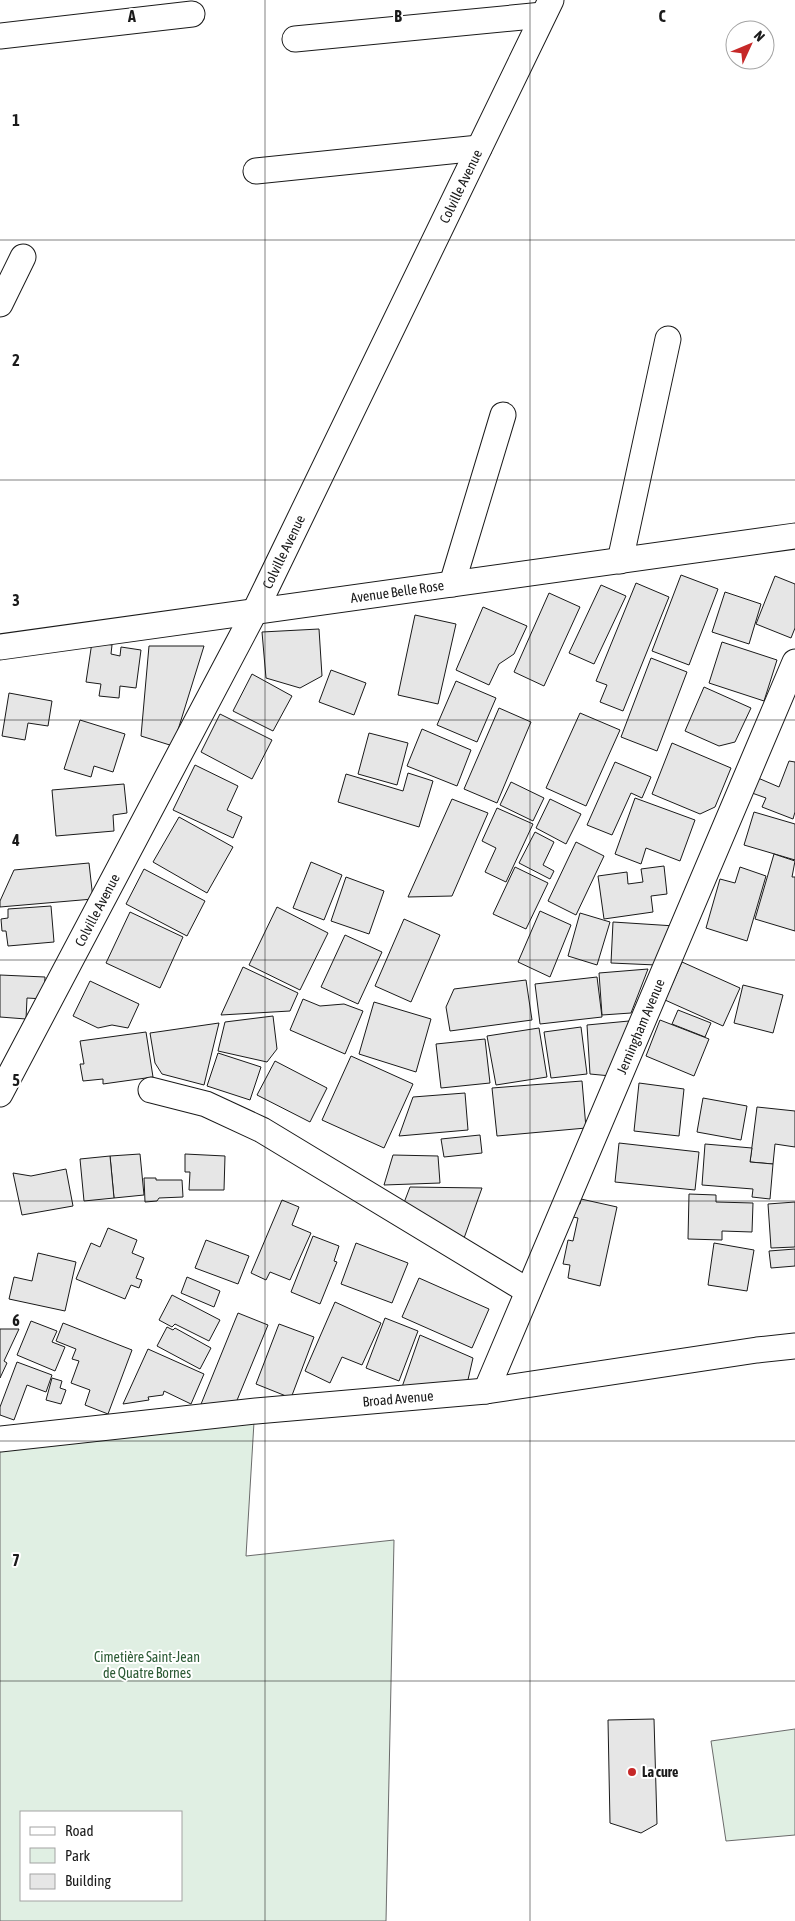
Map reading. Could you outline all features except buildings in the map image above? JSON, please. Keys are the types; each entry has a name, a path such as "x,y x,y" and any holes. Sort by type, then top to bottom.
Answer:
{"street":[{"path":"295,39 547,8"},
{"name":"Colville Avenue","path":"0,1094 254,611 547,8"},
{"path":"0,36 192,14"},
{"path":"256,171 479,148"},
{"path":"0,304 23,257"},
{"path":"620,560 668,339"},
{"path":"452,584 503,415"},
{"name":"Avenue Belle Rose","path":"0,647 795,536"},
{"name":"Jerningham Avenue","path":"486,1391 795,662"},
{"path":"152,1090 206,1104 262,1130 528,1291"},
{"name":"Broad Avenue","path":"0,1439 256,1411 486,1391 747,1351 795,1346"}],"green space":[{"name":"Cimetière Saint-Jean de Quatre Bornes","path":"254,1422 246,1556 394,1540 386,1921 0,1921 0,1449"},
{"path":"795,1729 795,1835 726,1841 711,1741"}],"place":[{"name":"La cure","path":"632,1772"}]}
